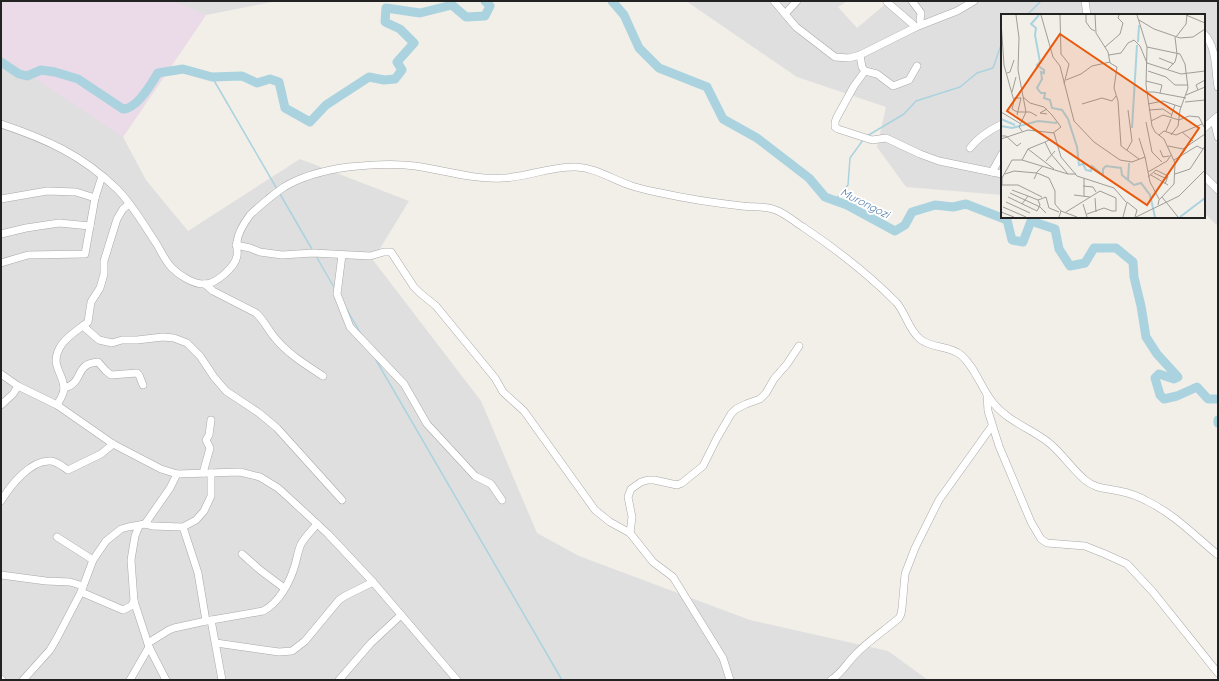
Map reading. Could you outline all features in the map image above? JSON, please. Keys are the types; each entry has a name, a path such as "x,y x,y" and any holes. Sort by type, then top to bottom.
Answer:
{"street":[{"path":"774,1 796,27 835,57 849,58 860,55 919,26 957,11 974,1"},
{"path":"785,14 797,1"},
{"path":"912,1 921,13 919,26"},
{"path":"1085,1 1087,14"},
{"path":"887,2 919,26"},
{"path":"1205,35 1212,47 1217,68 1218,87"},
{"path":"860,55 862,67 865,71 877,74 893,86 909,80 917,66"},
{"path":"865,71 854,86 837,117 835,127 872,140 886,138 939,161 1001,174"},
{"path":"1205,127 1216,118"},
{"path":"1216,118 1218,137"},
{"path":"1,124 53,143 76,156 102,176 116,188 129,204 171,267 186,278 205,284 213,291 256,313 284,347 323,376"},
{"path":"970,148 986,134 1001,125"},
{"path":"992,172 1001,156"},
{"path":"205,284 213,282 221,277 234,265 238,254 236,245 242,228 252,213 284,187 304,177 343,168 391,164 416,166 474,177 504,178 543,170 574,167 592,168 635,187 662,194 747,207 768,207 778,210 828,244 874,282 897,303 916,335 923,342 952,350 960,354 981,381 987,394 1003,413 1048,442 1059,452 1073,469 1089,483 1099,488 1130,493 1147,501 1170,514 1218,555"},
{"path":"1,263 28,256 85,254 95,198 102,176"},
{"path":"1205,177 1218,190"},
{"path":"1,199 47,191 76,192 95,198"},
{"path":"57,405 64,388 56,364 58,351 70,335 83,326 89,318 91,302 100,288 104,274 104,261 117,219 123,209 129,204"},
{"path":"1,234 26,228 59,223 90,226"},
{"path":"236,245 260,252 282,256 313,253 370,256 384,252 391,252 414,287 436,306 495,378 503,392 524,411 595,510 610,522 630,533 653,562 670,574 681,588 723,658 730,680"},
{"path":"342,255 337,294 350,327 404,384 428,424 475,476 491,484 502,500"},
{"path":"83,326 99,340 112,343 122,340 163,337 174,338 187,343 200,356 214,377 226,391 259,413 277,428 342,500"},
{"path":"630,533 632,521 628,497 631,489 641,482 648,480 677,485 682,483 703,466 731,414 736,409 760,399 766,393 774,379 798,346"},
{"path":"64,388 70,386 76,380 85,365 98,362 106,372 111,375 137,373 143,385"},
{"path":"1,374 18,386 57,405 113,444 155,466 177,474 240,472 260,477 289,498 373,582 457,680"},
{"path":"1,405 13,394 18,386"},
{"path":"987,394 988,411 992,426 1031,522 1041,539 1047,543 1085,546 1127,564 1153,592 1218,673"},
{"path":"203,473 210,448 206,440 209,435 211,420"},
{"path":"831,680 839,675 854,656 867,643 901,614 905,574 915,548 939,500 992,426"},
{"path":"1,501 10,488 33,466 39,463 51,461 59,464 66,470 70,470 101,454 113,444"},
{"path":"23,680 50,650 82,589 93,560 101,547 113,534 121,529 142,525 183,527 196,520 208,504 211,496 212,473"},
{"path":"166,680 149,645 134,601 131,560 135,536 170,488 177,474"},
{"path":"130,680 149,645 169,630 209,620 263,611 271,606 284,588 294,567 301,544 316,524"},
{"path":"183,527 198,573 216,643 222,680"},
{"path":"57,536 93,560"},
{"path":"242,554 284,588"},
{"path":"1,575 46,581 70,582 124,610 131,606 134,601"},
{"path":"216,643 279,652 292,651 301,646 339,600 373,582"},
{"path":"339,680 371,643 401,615"}],"shaded area":[{"path":"1,1 277,1 206,15 123,137 146,180 188,231 300,159 409,201 373,260 481,401 537,533 579,556 750,620 888,651 928,680 1,680"},
{"path":"1,1 173,1 206,15 123,137 1,56"},
{"path":"686,1 847,1 838,7 857,28 889,1 1218,1 1218,226 1205,214 1205,14 1001,14 1001,195 906,187 877,147 886,107 797,77"}],"waterway":[{"name":"Murongozi","path":"1,62 19,74 27,76 41,70 55,72 78,79 123,109 128,108 138,101 158,73 183,69 212,77 242,76 257,83 270,79 279,82 285,108 310,122 326,105 369,77 384,80 395,79 402,70 397,62 414,43 400,29 385,22 386,8 420,13 452,5 466,17 485,16 490,6 485,1"},
{"name":"Murongozi","path":"612,1 624,15 639,48 659,68 707,87 723,119 757,138 809,178 825,197 847,205 895,231 905,225 912,212 935,205 953,207 966,204 1001,218"},
{"path":"1028,14 1041,1"},
{"path":"867,136 904,114 916,101 960,87 977,73 993,68 1001,45"},
{"path":"212,77 277,189"},
{"path":"835,200 848,185 850,158 863,140"},
{"path":"280,194 313,251"},
{"name":"Murongozi","path":"1002,218 1007,220 1012,240 1023,242 1031,221 1055,229 1059,249 1070,266 1085,263 1094,248 1116,248 1133,262 1134,277 1146,337 1157,354 1178,377 1174,379 1159,374 1155,378 1160,395 1164,399 1177,396 1197,387 1208,399 1218,399"},
{"path":"316,256 335,289"},
{"path":"346,308 361,334"},
{"path":"376,360 562,680"}]}
